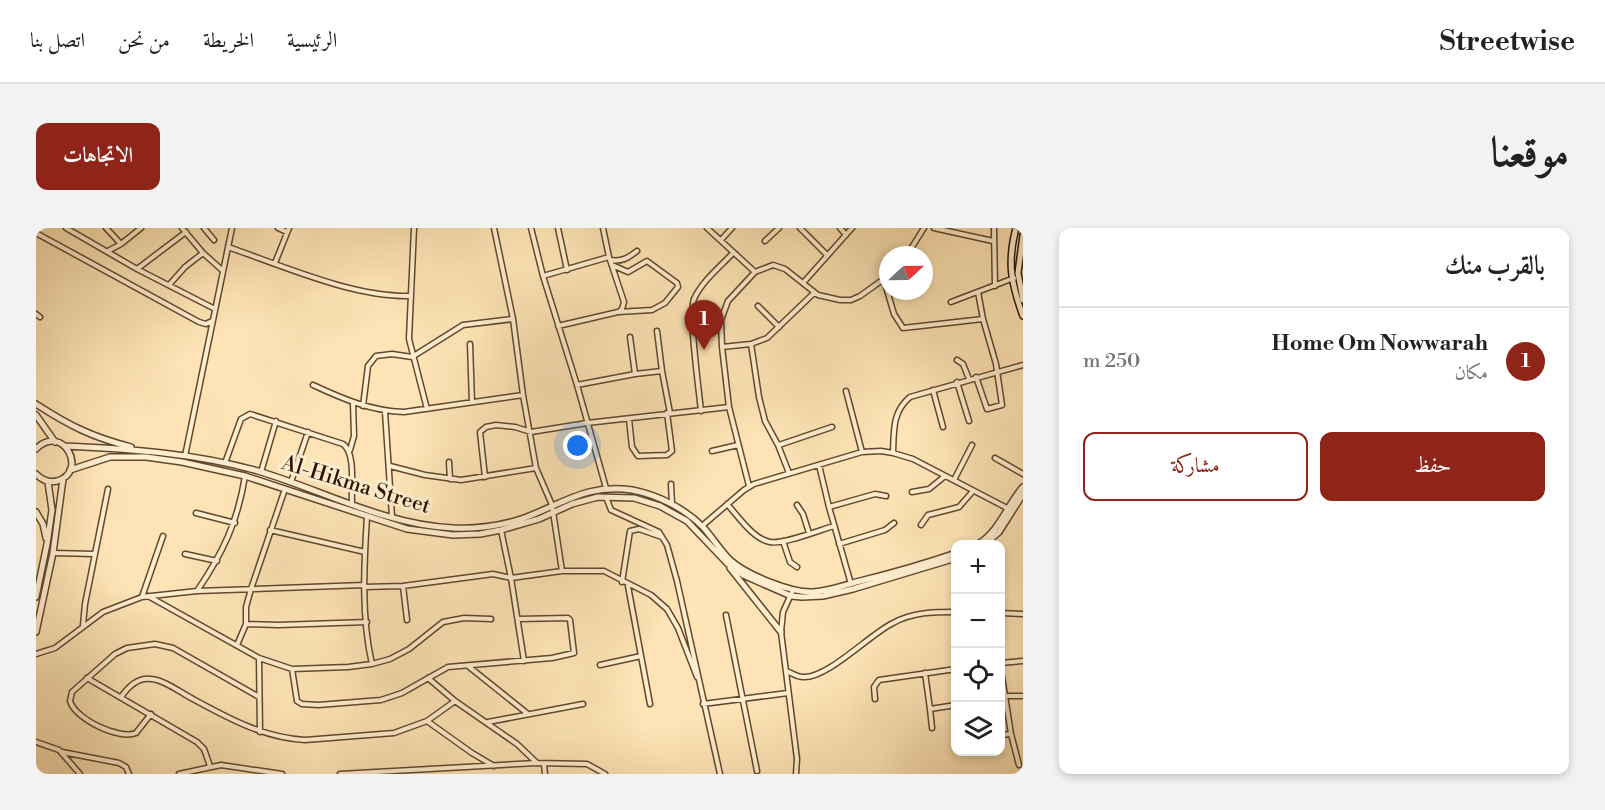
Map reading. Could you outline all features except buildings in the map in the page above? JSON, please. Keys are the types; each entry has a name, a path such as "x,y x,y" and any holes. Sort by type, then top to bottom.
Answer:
{"street":[{"path":"66,228 136,269 215,309"},
{"path":"106,228 121,244"},
{"path":"107,251 121,244 141,228"},
{"path":"204,228 214,240"},
{"path":"185,456 232,228"},
{"path":"275,263 288,230 278,228"},
{"path":"414,228 408,334 427,409"},
{"path":"494,228 513,319 536,468 552,509 562,571"},
{"path":"531,228 606,488"},
{"path":"558,228 567,270"},
{"path":"603,228 610,261 624,302 622,309 618,312"},
{"path":"707,228 755,272"},
{"path":"721,240 732,228"},
{"path":"765,241 779,228"},
{"path":"800,228 827,255"},
{"path":"840,228 846,235"},
{"path":"802,283 852,228"},
{"path":"913,246 924,228"},
{"path":"934,228 993,241"},
{"path":"994,228 995,285"},
{"path":"1017,228 1012,249 1011,279 1023,316"},
{"path":"136,269 184,230 203,253 223,271"},
{"path":"36,233 199,322 206,324 213,320"},
{"path":"1022,237 1018,277 1023,300"},
{"path":"228,247 358,291 383,296 410,296"},
{"path":"543,276 619,261 637,251"},
{"path":"169,285 185,267 203,253"},
{"path":"701,411 693,303 698,291 734,253"},
{"path":"558,326 618,312 660,308 679,285 647,261 628,272 610,261"},
{"path":"749,486 729,407 722,347 721,320 724,309 755,272 768,266 785,269 814,293 833,300 851,300 879,282"},
{"path":"951,302 1018,277"},
{"path":"976,377 987,409 1003,403 978,292"},
{"path":"722,347 751,344 767,338 814,293"},
{"path":"891,300 894,314 903,328 983,319"},
{"path":"758,306 779,327"},
{"path":"363,406 367,372 373,359 383,354 412,357 463,325 513,319"},
{"path":"629,419 632,447 636,454 641,456 667,455 672,451 657,331"},
{"path":"630,337 636,374"},
{"path":"470,344 471,402"},
{"path":"751,344 765,421 789,473"},
{"path":"957,360 963,364 969,379"},
{"path":"893,453 894,424 899,409 910,397 1023,365"},
{"path":"577,385 662,371"},
{"path":"957,382 969,421"},
{"path":"313,385 363,406 404,412 523,395"},
{"path":"933,390 943,427"},
{"path":"846,391 862,452"},
{"path":"352,503 350,450 354,436 353,403"},
{"path":"36,404 73,427 141,450"},
{"path":"485,477 480,434 483,429 490,426 503,425 531,432 587,423 729,407"},
{"path":"386,411 392,516"},
{"path":"225,463 241,419 250,414 343,444 350,450"},
{"path":"36,415 55,442 44,443 36,450"},
{"path":"261,472 276,422"},
{"path":"778,445 832,427"},
{"path":"291,483 308,432"},
{"name":"Al-Hikma Street","path":"55,442 65,446 141,450 225,463 261,472 408,522 441,527 479,528 606,496 634,498 670,511 687,521 700,532 728,564 743,575 792,593 814,597 833,594 951,558"},
{"path":"36,632 53,553 63,478 70,470 72,459 65,446"},
{"path":"712,451 738,446"},
{"path":"954,480 972,446"},
{"path":"702,526 749,486 862,452 893,453 913,459 1007,508"},
{"name":"Al-Hikma Street","path":"70,470 101,459 122,456 182,462 245,476 407,529 467,535 501,531 552,509 576,495 606,488 634,490 658,497 672,505 702,526 735,564 792,593 815,592 851,584 951,557"},
{"path":"995,458 1023,474"},
{"path":"449,462 450,479"},
{"path":"819,465 851,584"},
{"path":"390,466 450,479 485,477 536,468"},
{"path":"36,474 42,480 52,510 36,595"},
{"path":"197,591 217,561 235,523 245,476"},
{"path":"912,492 929,489 945,476"},
{"path":"42,480 63,478"},
{"path":"671,484 672,505"},
{"path":"983,540 993,532 1023,487"},
{"path":"83,626 108,489"},
{"path":"237,645 246,624 246,607 251,589 285,489"},
{"path":"921,525 928,515 959,507 973,491"},
{"path":"829,507 875,494 886,496"},
{"path":"990,540 999,532 1023,494"},
{"path":"606,496 611,510 654,529 662,537 677,581 720,774"},
{"path":"727,504 759,537 770,542 783,541 834,526"},
{"path":"797,505 803,514 809,533"},
{"path":"36,512 43,524 47,544"},
{"path":"196,513 235,523"},
{"path":"367,517 364,586 372,664"},
{"path":"839,543 885,530 894,523"},
{"path":"622,582 630,531 639,529 662,537"},
{"path":"270,530 364,552"},
{"path":"501,531 524,661"},
{"path":"142,597 163,536"},
{"path":"783,541 790,562 797,567"},
{"path":"53,553 95,555"},
{"path":"185,554 217,561"},
{"path":"728,564 781,632"},
{"path":"36,654 55,648 83,626 114,607 148,596 197,591 403,586 493,574 511,578 562,571 604,571 651,595 667,609 678,628 697,677"},
{"path":"628,585 650,704"},
{"path":"403,586 407,620"},
{"path":"792,593 783,612 781,632 797,759 796,774"},
{"path":"148,596 259,658 292,669 348,668 372,664 390,659 409,649 443,622 464,618 491,619"},
{"path":"786,670 802,677 814,675 828,668 879,630 894,622 921,613 951,612"},
{"path":"1005,613 1023,614"},
{"path":"726,615 757,771"},
{"path":"292,669 297,701 302,704 318,705 389,698 448,668 572,655 575,649 568,618 518,619"},
{"path":"246,624 367,622"},
{"path":"151,714 140,730 121,735 83,718 74,711 70,701 72,692 115,654 127,648 155,644 173,648 259,696"},
{"path":"600,665 641,656"},
{"path":"259,658 260,732"},
{"path":"1005,663 1023,661"},
{"path":"467,665 528,714"},
{"path":"875,699 874,687 879,680 951,670"},
{"path":"925,673 932,728"},
{"path":"87,678 197,742 204,749 210,766"},
{"path":"428,678 454,701 488,722 517,744 537,763"},
{"path":"121,697 129,687 140,680 158,680 223,716 260,732 292,739 330,739 394,733 427,721 454,701"},
{"path":"703,704 788,693"},
{"path":"1005,696 1023,696"},
{"path":"1003,702 1019,765"},
{"path":"488,722 583,704"},
{"path":"930,709 951,706"},
{"path":"427,721 471,753 494,766"},
{"path":"1005,735 1011,734"},
{"path":"36,742 52,746 62,752 80,774"},
{"path":"62,752 119,763 126,768 129,774"},
{"path":"340,774 445,771 537,763 587,764 605,774"},
{"path":"544,764 545,774"},
{"path":"179,774 210,766 228,765 282,774"}],"place":[{"name":"Home Om Nowwarah","path":"704,350"}]}
